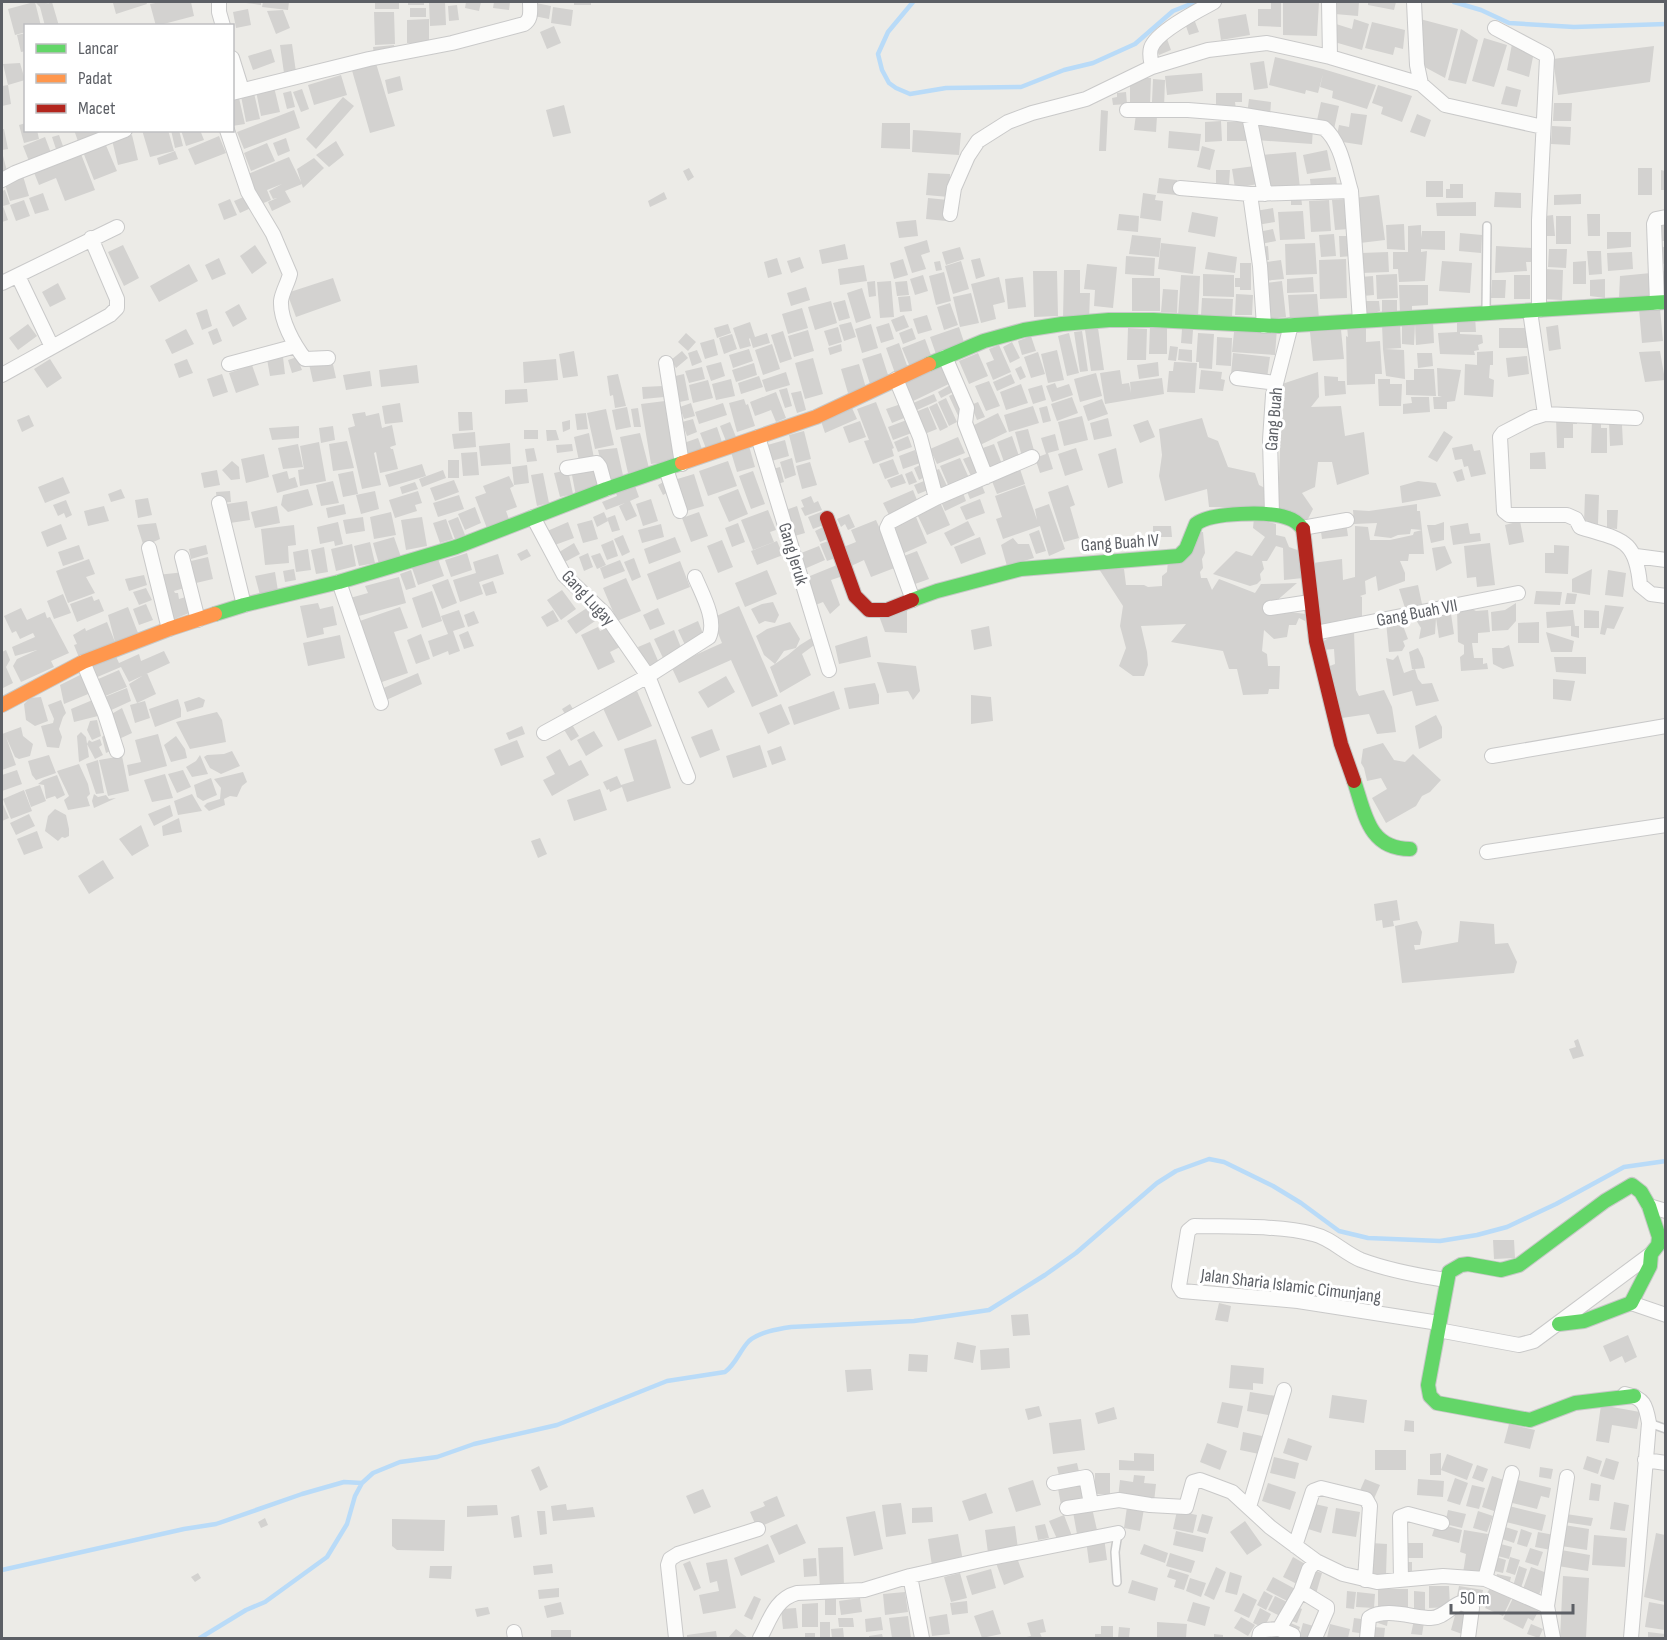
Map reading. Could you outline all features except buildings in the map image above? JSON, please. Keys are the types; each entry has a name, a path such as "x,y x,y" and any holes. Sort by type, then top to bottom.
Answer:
{"street":[{"path":"219,2 222,24"},
{"path":"234,72 237,92 369,59 452,43 524,24 531,15 530,2"},
{"path":"1152,67 1151,47 1156,39 1188,16 1214,2"},
{"path":"1329,2 1330,57"},
{"path":"1414,2 1417,64 1421,84"},
{"path":"1495,28 1546,54 1535,310 1545,414"},
{"path":"950,214 954,188 968,156 978,141 1008,122 1032,113 1086,99 1152,67 1208,50 1267,42 1330,57 1421,84 1445,105 1544,127"},
{"path":"1127,110 1188,110 1249,116 1324,128 1329,132 1337,147 1351,191 1360,321"},
{"path":"1249,116 1266,194"},
{"path":"2,180 120,132"},
{"path":"228,132 248,192 273,234 290,274 281,304 283,317 296,346 307,360 328,358"},
{"path":"1180,188 1250,194 1351,191"},
{"path":"1250,194 1260,266 1264,326"},
{"path":"2,705 83,662 169,629 244,605 339,582 456,547 606,489 816,417 945,357 1024,330 1109,320 1264,326 1661,303 1654,224 1656,219 1665,217"},
{"path":"2,283 117,227"},
{"path":"2,375 110,315 117,308 117,299 91,238"},
{"path":"18,276 52,347"},
{"name":"Gang Buah","path":"1272,514 1270,440 1273,395 1291,325"},
{"path":"229,364 296,346"},
{"path":"945,357 967,408 965,423 986,477"},
{"path":"666,363 682,464"},
{"path":"1238,378 1276,383"},
{"path":"896,379 920,437 936,498"},
{"path":"1636,418 1545,414 1503,433 1500,437 1504,511 1509,515 1568,515 1576,519 1580,527 1617,539 1630,546 1636,556 1640,585 1651,594 1665,596"},
{"name":"Gang Jeruk","path":"758,437 829,670"},
{"path":"827,518 855,596 863,607 873,611 887,610 913,600 887,528 890,522 936,498 1032,457"},
{"path":"567,468 597,463 606,489"},
{"path":"666,469 680,511"},
{"path":"219,503 244,605"},
{"name":"Gang Buah IV","path":"913,600 937,591 1021,569 1179,556 1186,551 1191,531 1200,521 1249,514 1272,514"},
{"path":"1272,514 1299,524 1302,528 1310,602 1341,744 1372,832 1384,844 1410,849"},
{"name":"Gang Lugay","path":"533,517 564,575 605,614 648,676 688,777"},
{"path":"1302,528 1347,520"},
{"path":"149,548 169,629"},
{"path":"1636,556 1665,560"},
{"path":"182,557 198,620"},
{"path":"544,733 648,676 705,641 711,634 711,621 695,577"},
{"path":"339,582 381,703"},
{"name":"Gang Buah VII","path":"1316,633 1518,593"},
{"path":"1270,608 1310,602"},
{"path":"83,662 105,714 117,751"},
{"path":"1492,756 1665,726"},
{"path":"1487,852 1665,825"},
{"path":"1631,1638 1648,1423 1646,1405 1642,1400 1634,1396 1575,1402 1530,1420 1437,1403 1430,1396 1428,1385 1449,1272 1468,1264 1501,1270 1519,1265 1628,1186 1632,1185 1636,1188 1649,1206 1659,1237 1658,1245 1651,1254 1650,1266 1631,1303 1665,1315"},
{"path":"1649,1206 1665,1211"},
{"name":"Jalan Sharia Islamic Cimunjang","path":"1446,1280 1361,1260 1330,1240 1313,1234 1292,1230 1194,1226 1188,1231 1179,1286 1182,1291 1298,1301 1438,1326 1520,1345 1534,1341 1559,1324 1651,1254"},
{"name":"Jalan Sharia Islamic Cimunjang","path":"1559,1324 1584,1321 1631,1303"},
{"path":"1249,1507 1284,1390"},
{"path":"1645,1460 1665,1462"},
{"path":"1485,1580 1512,1473"},
{"path":"1054,1483 1086,1477 1091,1504"},
{"path":"1553,1638 1547,1606 1567,1477"},
{"path":"1067,1508 1119,1500 1186,1507 1193,1482 1200,1480 1232,1492 1270,1527 1295,1546 1316,1561 1343,1574 1365,1581 1443,1576 1485,1580 1547,1606"},
{"path":"1295,1546 1313,1491 1321,1488 1366,1500 1370,1506 1365,1581"},
{"path":"1401,1580 1400,1517 1408,1514 1443,1523"},
{"path":"676,1638 668,1566 670,1559 678,1554 758,1529"},
{"path":"760,1638 781,1600 788,1595 864,1590 910,1576 1118,1533"},
{"path":"1279,1629 1301,1591 1309,1569 1316,1561"},
{"path":"910,1576 922,1638"},
{"path":"1301,1591 1327,1606 1315,1638"},
{"path":"1367,1638 1370,1618 1375,1615 1406,1614 1433,1618 1461,1603 1473,1608 1468,1638"},
{"path":"1259,1638 1265,1630 1279,1629 1293,1635 1291,1638"}],"lane":[{"path":"1486,313 1487,226"},
{"path":"1648,1423 1665,1429"},
{"path":"1117,1582 1115,1552 1118,1533"}],"waterway":[{"path":"913,2 888,32 878,54 882,70 889,83 910,94 946,88 1021,87 1064,70 1093,63 1135,44 1173,11 1196,2"},
{"path":"1454,2 1481,10 1509,23 1574,27 1666,24"},
{"path":"200,1638 246,1610 265,1602 327,1557 347,1524 355,1496 362,1483 373,1473 400,1462 437,1457 474,1444 557,1425 667,1381 725,1372 749,1341 769,1331 791,1327 914,1321 989,1310 1076,1253 1157,1183 1176,1171 1209,1159 1224,1162 1273,1186 1339,1231 1368,1238 1440,1241 1507,1227 1556,1204 1624,1167 1666,1161"},
{"path":"2,1570 184,1529 216,1524 344,1482 362,1483"}],"traffic: fast":[{"path":"929,364 984,341 1024,330 1109,320 1279,326 1666,302"},
{"path":"215,614 339,582 456,547 606,489 682,463"},
{"path":"912,600 937,591 1021,569 1179,556 1186,549 1196,524 1214,517 1268,514 1293,520 1303,529"},
{"path":"1354,781 1365,817 1377,836 1385,843 1410,849"},
{"path":"1559,1324 1584,1321 1631,1303 1650,1266 1651,1254 1658,1245 1659,1237 1649,1206 1641,1192 1632,1185 1605,1201 1519,1265 1501,1270 1468,1264 1449,1272 1428,1385 1430,1396 1437,1403 1530,1420 1575,1403 1634,1396"}],"traffic: slow":[{"path":"682,463 816,417 929,364"},
{"path":"2,705 83,662 215,614"}],"traffic: jam":[{"path":"827,518 855,596 869,610 887,610 912,600"},
{"path":"1303,529 1316,641 1341,744 1354,781"}]}
